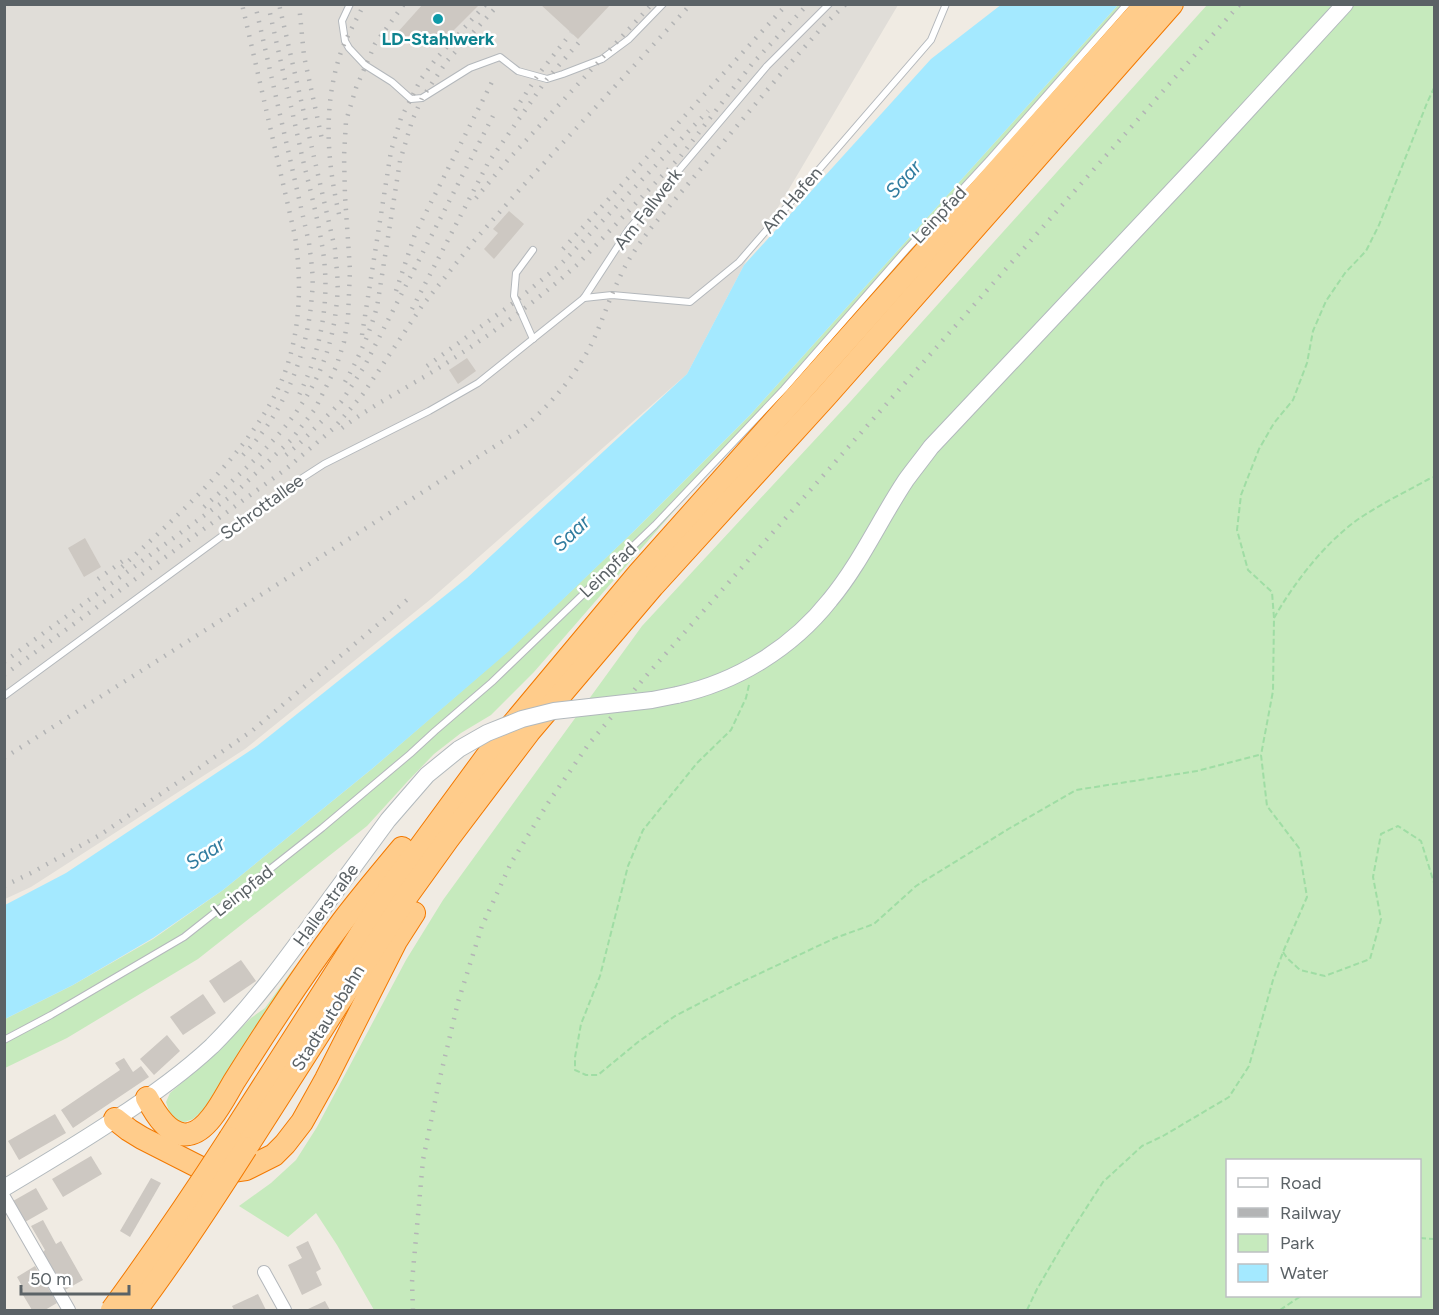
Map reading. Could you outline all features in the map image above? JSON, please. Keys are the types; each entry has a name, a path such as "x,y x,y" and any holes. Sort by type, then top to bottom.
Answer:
{"highway":[{"path":"584,653 639,573 1146,4"},
{"path":"147,1098 168,1127 179,1134 190,1134 204,1126 343,921 426,820 584,653 653,586 835,386 1172,4"},
{"name":"Stadtautobahn","path":"136,1311 183,1245 238,1143 407,896 529,732 584,653"},
{"path":"112,1311 192,1196 238,1143 390,888 492,748"},
{"path":"115,1119 142,1138 203,1169 225,1172 246,1169 274,1155 302,1122 396,941 500,771"}],"street":[{"name":"Hallerstraße","path":"4,1188 67,1151 147,1098 211,1046 244,1012 388,820 427,775 459,749 487,733 522,719 554,711 652,700 708,687 752,667 808,625 831,600 907,479 932,447 1247,112 1345,4"},
{"path":"4,1197 69,1311"},
{"path":"264,1272 285,1311"}],"lane":[{"path":"350,4 342,21 345,41 349,48 365,65 392,82 411,99 422,98 470,68 500,57 519,71 547,79 563,74 602,59 629,39 663,4"},
{"name":"Am Fallwerk","path":"533,339 584,298 629,229 767,66 829,4"},
{"name":"Am Hafen","path":"584,298 612,295 690,302 739,262 931,40 946,4"},
{"name":"Leinpfad","path":"4,1040 51,1016 184,938 322,828 411,754 492,682 655,525 784,389 1127,4"},
{"path":"532,250 516,273 514,296 533,339"},
{"name":"Schrottallee","path":"4,696 293,484 324,464 429,411 478,383 533,339"}],"path":[{"path":"1027,1311 1065,1241 1103,1182 1142,1146 1229,1098 1249,1066 1273,980 1307,897 1299,848 1267,806 1261,755 1273,691 1272,592 1248,570 1237,530 1241,495 1264,440 1274,423 1293,400 1307,363 1313,331 1326,301 1345,273 1366,251 1379,225 1434,88"},
{"path":"1274,618 1289,593 1332,540 1357,520 1434,477"},
{"path":"752,667 746,698 731,730 698,763 643,830 628,866 600,976 581,1024 575,1070 586,1075 598,1075 638,1042 675,1016 835,938 874,924 916,886 1076,790 1197,771 1261,755"},
{"path":"1283,952 1300,970 1325,976 1370,959 1381,919 1373,877 1381,834 1398,826 1421,841 1434,883"},
{"path":"1280,1311 1300,1297"}],"shaded area":[{"path":"4,5 898,5 744,265 687,374 431,599 245,749 31,887 5,899"}],"green space":[{"path":"1118,5 1128,5 799,367 534,672 491,715 461,733 434,754 367,826 198,959 67,1038 5,1068 5,1019 73,985 153,939 223,890 373,768 509,650 633,532 751,414"},
{"path":"1207,5 1434,5 1434,1310 374,1310 316,1213 288,1237 239,1206 271,1183 296,1160 317,1127 406,960 443,900 642,626 850,402"},
{"path":"296,965 203,1110 193,1119 185,1122 177,1121 170,1114 166,1102 170,1093 251,1018 265,1008"}],"water":[{"name":"Saar","path":"1002,4 1118,5 751,414 509,651 373,768 223,890 153,938 73,985 5,1019 5,905 66,873 257,746 467,578 687,374 744,265 931,59"}],"building":[{"name":"LD-Stahlwerk","path":"423,4 480,4 443,41 410,45 397,33"},
{"name":"LD-Stahlwerk","path":"540,4 611,4 578,39"},
{"path":"509,211 524,224 494,259 484,249 498,233 493,229"},
{"path":"467,358 476,371 458,384 449,370"},
{"path":"85,538 101,567 84,577 68,548"},
{"path":"241,960 256,981 224,1003 209,981"},
{"path":"203,994 216,1013 183,1035 170,1017"},
{"path":"167,1035 180,1051 154,1075 140,1059"},
{"path":"124,1058 133,1072 141,1066 149,1077 73,1128 61,1110 120,1070 115,1063"},
{"path":"55,1114 66,1133 19,1160 8,1141"},
{"path":"91,1156 102,1174 63,1197 52,1179"},
{"path":"151,1178 161,1183 130,1237 120,1231"},
{"path":"36,1188 48,1209 25,1222 13,1201"},
{"path":"43,1220 56,1244 61,1241 83,1280 65,1290 31,1226"},
{"path":"308,1241 321,1269 316,1272 322,1285 302,1295 288,1265 302,1258 296,1247"},
{"path":"35,1266 57,1303 45,1310 32,1310 20,1290 23,1288 17,1277"},
{"path":"258,1294 266,1310 234,1310 232,1306"},
{"path":"325,1301 330,1310 306,1310"}],"railway":[{"path":"122,567 206,486 245,441 276,393 284,375 295,336 299,296 295,236 242,4"},
{"path":"243,455 271,420 292,380 305,338 313,288 309,243 255,4"},
{"path":"268,4 325,264 325,303 319,341 299,395"},
{"path":"204,507 252,463 293,417 323,364 332,334 338,293 335,249 279,4"},
{"path":"299,4 304,56 323,144"},
{"path":"339,214 330,154 331,94 342,48 364,4"},
{"path":"4,662 235,493 291,440 315,409 336,367 344,342 348,317 350,270 345,196 346,121 356,88 375,44 404,4"},
{"path":"362,335 391,151 401,118 421,79 435,60 486,4"},
{"path":"345,382 363,346 377,307 400,161 412,121 422,98 447,61 499,4"},
{"path":"476,198 507,161 652,4"},
{"path":"4,675 286,469 334,428 363,394 422,306 474,241 691,4"},
{"path":"563,249 787,4"},
{"path":"342,428 482,340 578,264 680,157 752,64 808,4"},
{"path":"4,758 522,429 531,421 563,388 577,369 594,340 622,272 651,228 779,76 846,4"},
{"path":"413,1310 412,1282 423,1160 458,1002 482,926 511,863 548,803 588,745 646,676 1240,4"},
{"path":"515,110 538,75 571,33"},
{"path":"412,309 488,163 547,79 581,40"},
{"path":"396,291 415,234 495,76"},
{"path":"427,366 516,301 561,264 708,111"},
{"path":"286,455 341,402 364,367 495,112"},
{"path":"98,579 127,558"},
{"path":"4,886 100,835 253,730 408,599"}],"place":[{"name":"LD-Stahlwerk","path":"438,19"}]}
